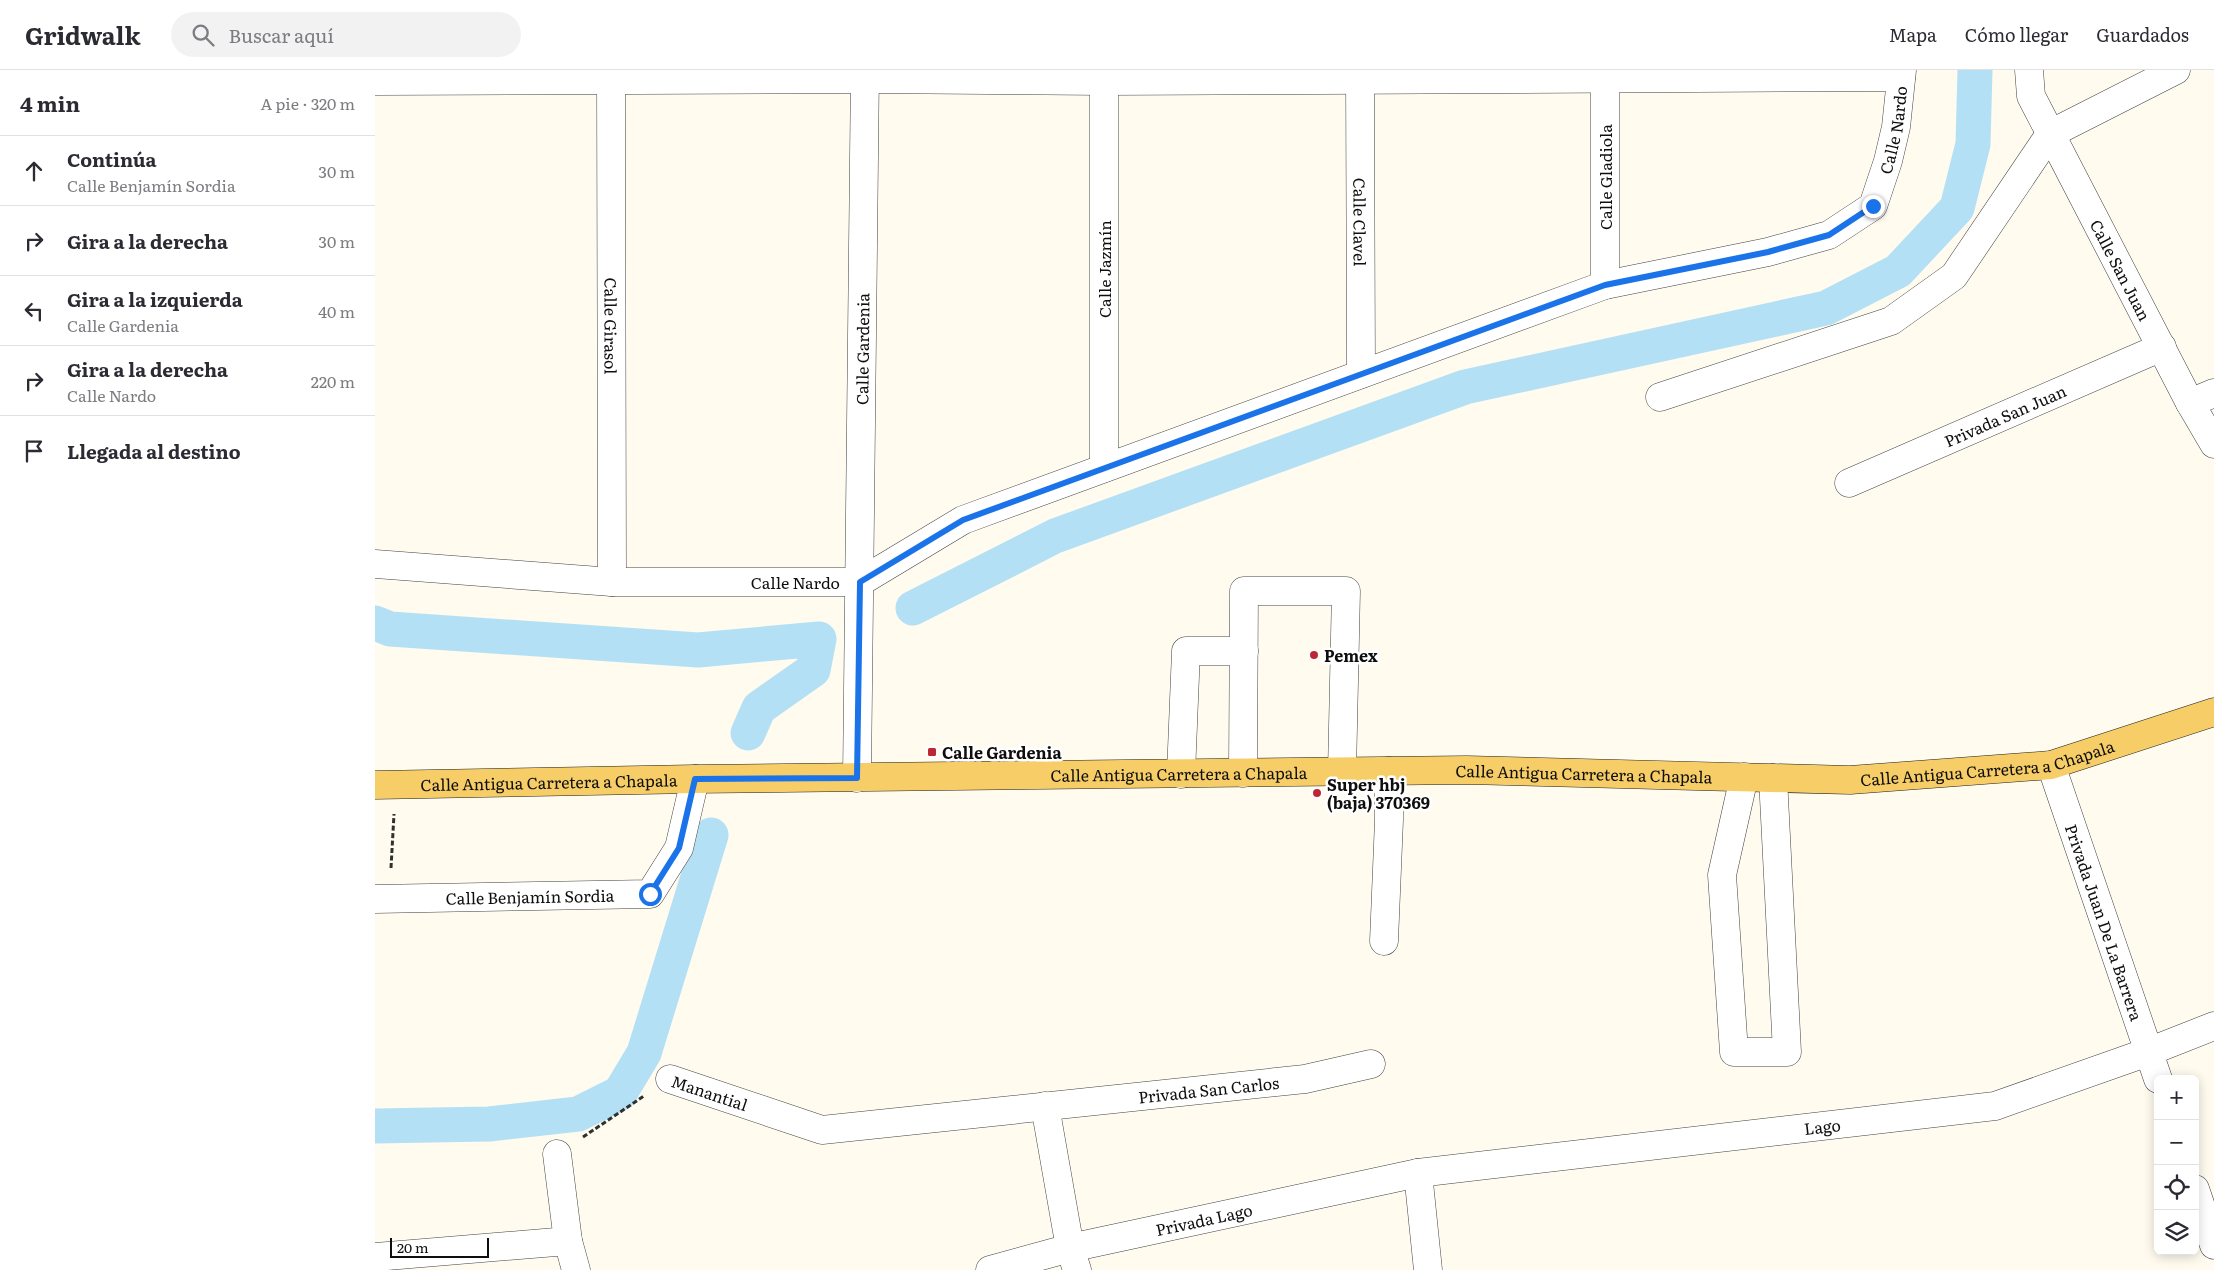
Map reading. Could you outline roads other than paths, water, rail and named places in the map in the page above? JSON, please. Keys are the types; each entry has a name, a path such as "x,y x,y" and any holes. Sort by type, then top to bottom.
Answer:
{"main road":[{"name":"Calle Antigua Carretera a Chapala","path":"385,785 695,779 1467,770 1850,780 2051,765 2214,712"}],"street":[{"path":"1660,397 1891,321 1954,276 2050,134 2176,70"},
{"path":"375,81 611,75 1103,76 1902,73"},
{"name":"Calle Nardo","path":"375,564 612,582 860,582 963,520 1605,285 1768,252 1829,235 1873,206 1892,144 1902,73"},
{"name":"Calle Clavel","path":"1361,74 1361,374"},
{"name":"Calle Gladiola","path":"1605,74 1605,285"},
{"name":"Calle Girasol","path":"611,75 612,582"},
{"name":"Calle Gardenia","path":"857,778 865,75"},
{"name":"Calle Jazmín","path":"1103,76 1104,468"},
{"name":"Calle San Juan","path":"2030,83 2050,134 2162,347 2202,398 2214,444"},
{"name":"Privada San Juan","path":"1849,483 2162,347"},
{"path":"1243,773 1244,591 1346,591 1342,772"},
{"path":"1181,774 1185,651 1244,651"},
{"name":"Privada Juan De La Barrera","path":"2051,765 2157,1075"},
{"path":"1384,940 1389,771"},
{"path":"1744,777 1722,874 1734,1052 1787,1052 1773,778"},
{"name":"Calle Benjamín Sordia","path":"382,899 650,894 679,848 695,779"},
{"name":"Lago","path":"1418,1173 1995,1106 2148,1052 2214,1026"},
{"name":"Privada San Carlos","path":"822,1130 1305,1078 1371,1064"},
{"name":"Manantial","path":"670,1078 822,1130"},
{"path":"1045,1106 1074,1259"},
{"path":"557,1154 568,1241 576,1270"},
{"path":"1418,1173 1428,1270"},
{"name":"Privada Lago","path":"990,1270 1074,1259 1418,1173"},
{"path":"2199,1201 2214,1244"},
{"path":"376,1270 375,1259 568,1241"}],"waterway":[{"path":"913,608 1055,536 1465,387 1826,308 1898,271 1957,208 1973,144 1975,70"},
{"path":"375,623 390,629 698,650 819,639 813,670 759,708 748,733"},
{"path":"375,1126 489,1124 578,1114 620,1093 644,1053 711,835"}],"place":[{"name":"Pemex","path":"1314,655"},
{"name":"Calle Gardenia","path":"932,752"},
{"name":"Super hbj (baja) 370369","path":"1317,793"}]}
